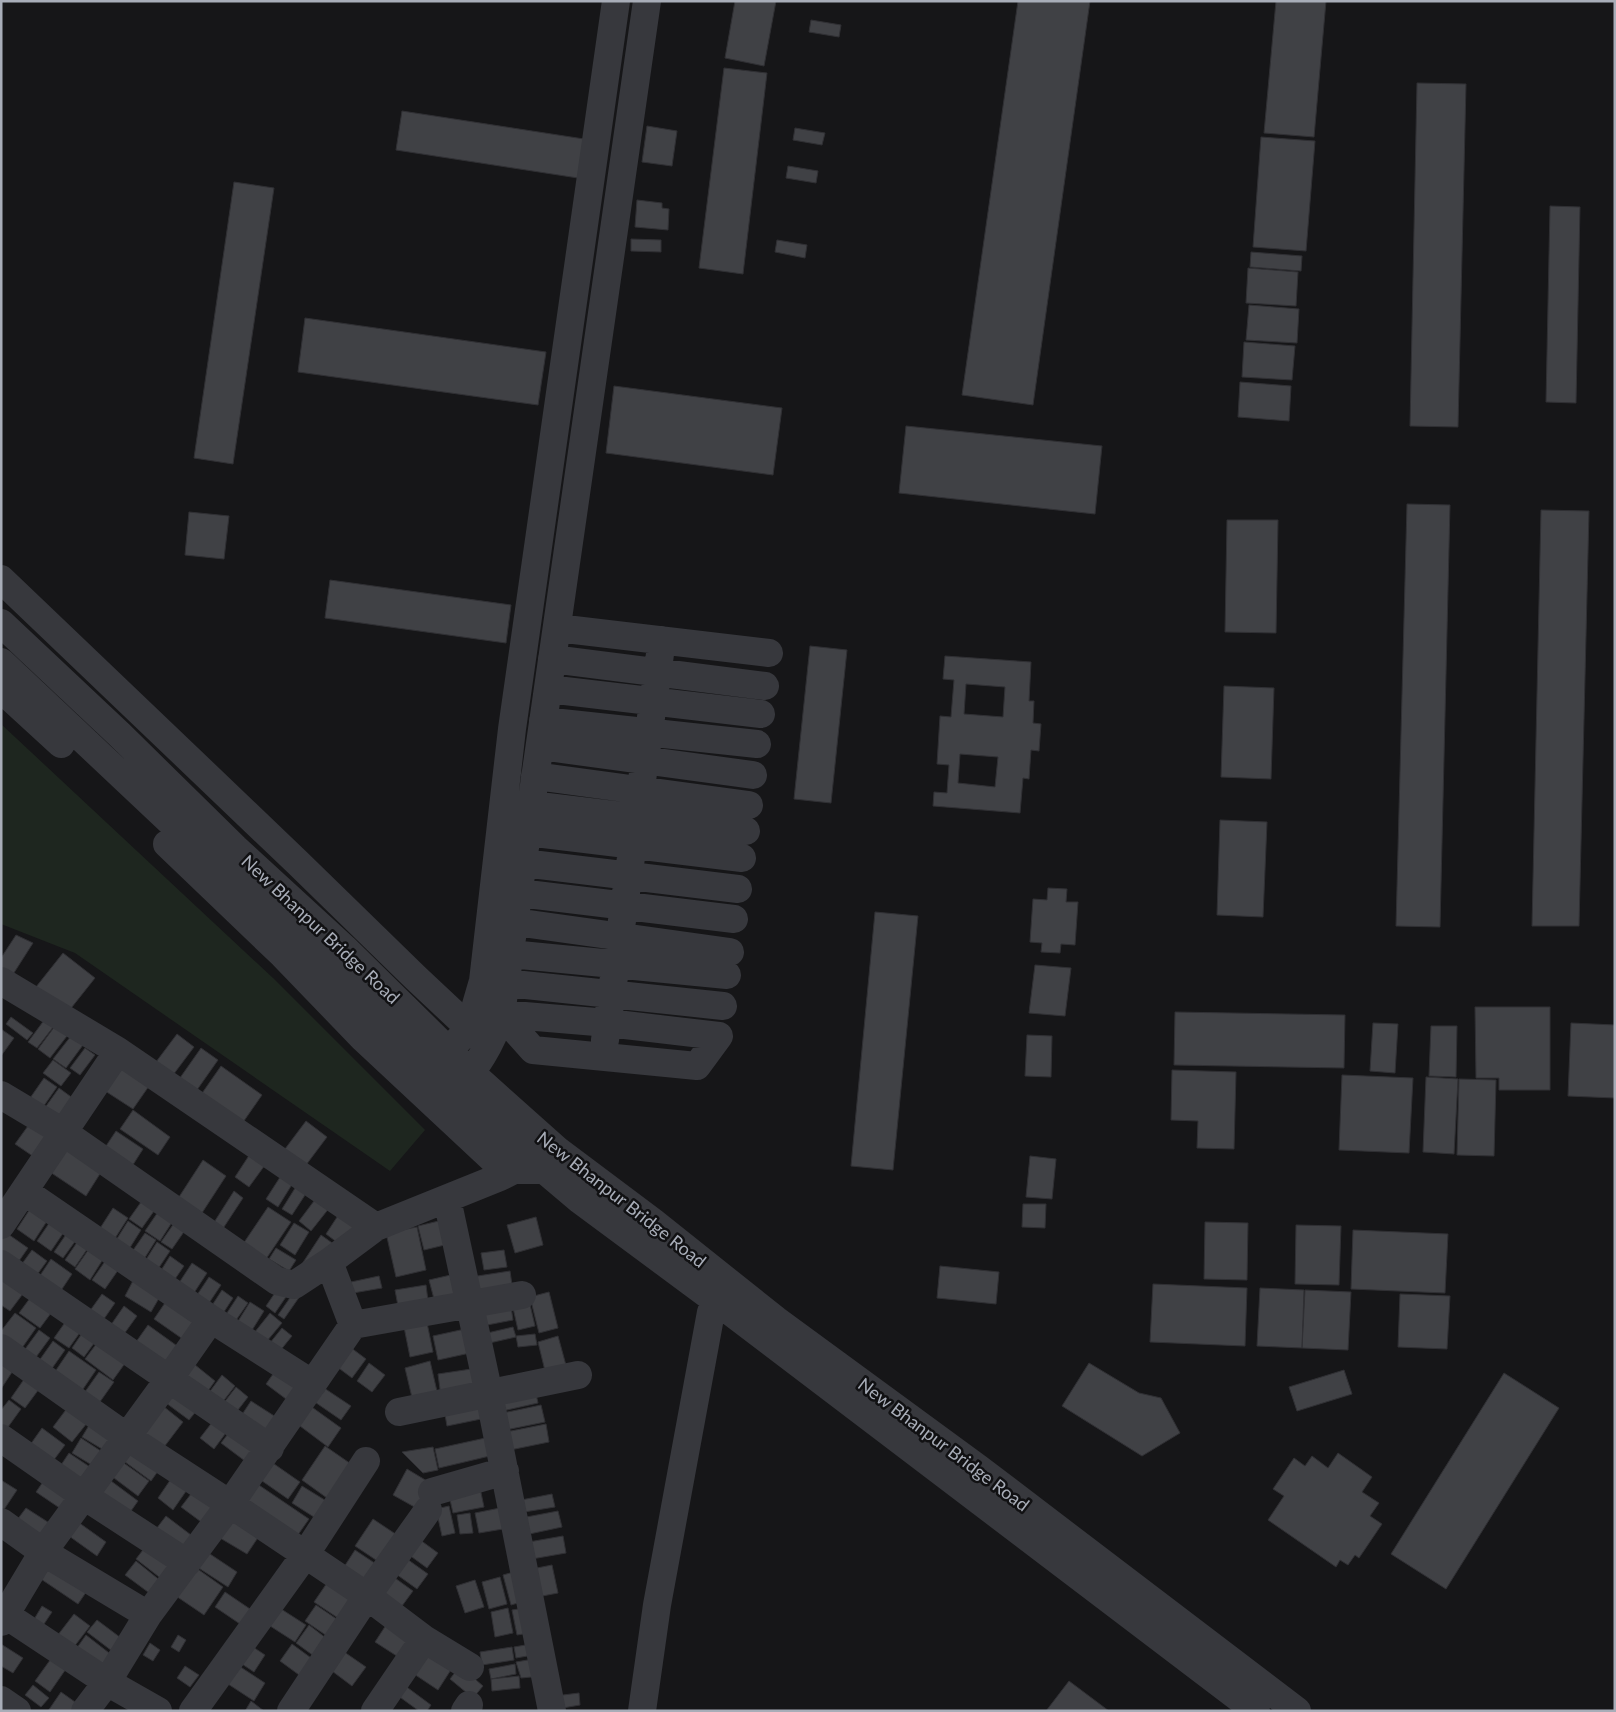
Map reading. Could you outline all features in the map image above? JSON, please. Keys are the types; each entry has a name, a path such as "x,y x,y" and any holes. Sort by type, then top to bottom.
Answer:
{"street":[{"path":"545,1170 514,1170 499,1165 456,1091 479,1037 483,981 513,720 616,1"},
{"path":"1,689 284,956 363,1038 434,1070 479,1037 496,1030 502,1014 647,1"},
{"path":"1,579 479,1037"},
{"name":"New Bhanpur Bridge Road","path":"1,624 344,948 434,1070"},
{"path":"556,628 770,653"},
{"path":"603,1057 662,640"},
{"path":"552,659 765,686"},
{"name":"New Bhanpur Bridge Road","path":"1,662 503,1135 580,1200 719,1303 1256,1711"},
{"path":"548,689 762,714"},
{"path":"542,734 649,733 757,744"},
{"path":"542,734 645,760 753,775"},
{"path":"536,776 641,790 746,831"},
{"path":"531,805 746,831"},
{"path":"527,832 633,845 746,831"},
{"path":"523,863 738,889"},
{"path":"519,893 734,919"},
{"path":"510,954 616,964 728,963 620,936 515,922"},
{"path":"1,981 118,1051 376,1227"},
{"path":"506,983 723,1006"},
{"path":"502,1014 608,1023 719,1036 697,1066 533,1050 502,1014"},
{"path":"1,1224 118,1051"},
{"name":"New Bhanpur Bridge Road","path":"456,1091 557,1150 653,1222 776,1320 978,1468 1282,1706"},
{"path":"1,1095 63,1132 277,1282 294,1285 376,1227 514,1170"},
{"path":"24,1191 211,1319 313,1384"},
{"path":"447,1199 489,1394 552,1711"},
{"path":"329,1262 353,1325"},
{"path":"1,1264 270,1448"},
{"path":"85,1711 107,1682 148,1615 270,1448 353,1325 522,1295"},
{"path":"642,1711 657,1605 711,1312 719,1303"},
{"path":"158,1711 107,1682 3,1616 43,1552 211,1319"},
{"path":"1,1348 127,1437 367,1596 424,1639 470,1667"},
{"path":"399,1412 578,1375"},
{"path":"1,1438 84,1496 187,1563"},
{"path":"193,1711 305,1555 366,1461"},
{"path":"290,1711 430,1501 504,1471"},
{"path":"1,1522 43,1552 148,1615"},
{"path":"376,1711 424,1639"},
{"path":"1,1700 17,1711"}],"shaded area":[{"path":"1,724 273,978 425,1130 390,1171 75,953 1,924"}],"building":[{"path":"735,1 776,1 764,66 725,58"},
{"path":"1018,1 1090,1 1033,405 962,395"},
{"path":"1276,1 1326,1 1314,137 1264,133"},
{"path":"811,20 841,25 839,37 809,32"},
{"path":"724,68 767,73 743,274 699,268"},
{"path":"1417,83 1466,84 1458,427 1410,426"},
{"path":"402,111 584,139 578,178 396,150"},
{"path":"647,126 677,131 672,166 642,162"},
{"path":"795,128 825,133 822,145 793,140"},
{"path":"1261,137 1315,141 1306,251 1253,247"},
{"path":"788,166 818,171 816,183 786,178"},
{"path":"234,182 274,188 233,464 194,458"},
{"path":"637,200 662,203 662,208 669,209 668,230 635,227"},
{"path":"1550,206 1580,207 1576,403 1546,402"},
{"path":"631,239 661,240 661,252 631,251"},
{"path":"777,240 807,245 805,258 775,252"},
{"path":"1251,252 1302,256 1301,271 1250,267"},
{"path":"1248,268 1298,272 1296,306 1246,303"},
{"path":"1249,305 1299,309 1297,343 1246,340"},
{"path":"305,318 546,352 538,405 298,372"},
{"path":"1244,342 1295,346 1292,380 1242,377"},
{"path":"1240,382 1291,386 1289,421 1238,417"},
{"path":"614,386 782,408 773,475 606,453"},
{"path":"906,426 1102,446 1095,514 899,493"},
{"path":"1407,504 1450,505 1440,927 1396,926"},
{"path":"1541,510 1589,511 1579,926 1532,926"},
{"path":"189,512 229,516 224,559 185,555"},
{"path":"1227,520 1278,520 1276,633 1225,632"},
{"path":"330,580 511,605 506,643 325,618"},
{"path":"810,646 847,650 831,803 794,799"},
{"path":"945,656 1031,662 1029,701 1034,701 1033,723 1041,724 1039,751 1031,750 1029,779 1023,778 1020,813 933,806 934,792 947,793 949,765 937,764 940,716 951,717 954,680 943,679","holes":["966,684 1005,687 1003,717 964,714","960,754 998,757 995,787 958,783"]},
{"path":"1224,686 1274,688 1271,779 1221,777"},
{"path":"1220,820 1267,822 1263,917 1217,915"},
{"path":"1048,888 1067,889 1066,902 1078,902 1075,945 1061,944 1060,953 1041,952 1042,943 1030,942 1033,899 1047,900"},
{"path":"875,912 918,916 893,1170 851,1166"},
{"path":"16,935 33,943 10,979 1,974 1,958"},
{"path":"63,953 95,978 64,1017 32,992"},
{"path":"1035,965 1071,968 1065,1016 1029,1013"},
{"path":"1475,1007 1550,1007 1550,1090 1499,1090 1499,1078 1476,1078"},
{"path":"1175,1012 1345,1015 1344,1068 1174,1065"},
{"path":"11,1017 33,1033 27,1040 6,1024"},
{"path":"45,1019 54,1026 37,1048 28,1042"},
{"path":"1373,1023 1398,1024 1395,1073 1370,1071"},
{"path":"1571,1023 1615,1025 1615,1098 1568,1096"},
{"path":"55,1026 67,1036 50,1058 38,1049"},
{"path":"1431,1026 1457,1026 1456,1077 1429,1076"},
{"path":"1,1029 14,1038 1,1056"},
{"path":"177,1034 194,1047 167,1083 150,1070"},
{"path":"1027,1035 1052,1036 1051,1077 1025,1076"},
{"path":"71,1036 83,1045 66,1068 53,1059"},
{"path":"85,1048 95,1055 80,1075 70,1068"},
{"path":"201,1048 218,1060 192,1097 175,1085"},
{"path":"53,1060 71,1073 61,1086 43,1073"},
{"path":"115,1063 149,1086 133,1109 99,1087"},
{"path":"221,1066 262,1095 239,1128 198,1099"},
{"path":"1172,1070 1236,1072 1234,1149 1197,1148 1198,1121 1171,1120"},
{"path":"1342,1075 1413,1078 1409,1153 1339,1150"},
{"path":"1426,1077 1458,1079 1454,1154 1423,1152"},
{"path":"44,1078 57,1087 41,1110 28,1101"},
{"path":"1459,1079 1496,1080 1494,1156 1457,1155"},
{"path":"59,1088 74,1099 60,1120 44,1109"},
{"path":"133,1110 170,1137 158,1155 120,1129"},
{"path":"33,1119 57,1136 40,1161 15,1144"},
{"path":"306,1121 327,1137 303,1169 282,1153"},
{"path":"116,1131 143,1149 129,1171 102,1152"},
{"path":"61,1141 103,1169 86,1196 44,1168"},
{"path":"250,1154 265,1165 249,1187 235,1177"},
{"path":"1030,1156 1056,1159 1052,1199 1026,1197"},
{"path":"203,1160 226,1176 200,1216 177,1200"},
{"path":"284,1171 296,1178 278,1207 266,1199"},
{"path":"297,1185 307,1192 292,1215 282,1209"},
{"path":"234,1191 243,1198 222,1230 213,1224"},
{"path":"146,1195 159,1204 142,1228 129,1219"},
{"path":"317,1197 330,1207 311,1231 299,1221"},
{"path":"1023,1204 1046,1204 1045,1228 1022,1227"},
{"path":"162,1206 176,1216 160,1241 145,1231"},
{"path":"268,1207 291,1222 266,1259 243,1244"},
{"path":"113,1208 128,1218 112,1243 97,1233"},
{"path":"30,1209 47,1221 34,1241 17,1229"},
{"path":"341,1211 369,1229 346,1249 326,1234"},
{"path":"536,1217 543,1245 515,1253 507,1225"},
{"path":"52,1219 66,1229 51,1251 37,1241"},
{"path":"177,1219 188,1226 172,1249 161,1242"},
{"path":"447,1219 453,1243 424,1250 418,1226"},
{"path":"128,1221 141,1230 126,1254 113,1245"},
{"path":"1205,1222 1248,1223 1247,1280 1204,1279"},
{"path":"294,1223 309,1232 295,1255 280,1245"},
{"path":"1296,1225 1341,1226 1339,1285 1295,1284"},
{"path":"417,1227 426,1270 396,1277 386,1233"},
{"path":"69,1230 79,1236 63,1258 54,1252"},
{"path":"1353,1230 1448,1234 1445,1293 1351,1289"},
{"path":"5,1232 28,1248 12,1271 1,1263 1,1237"},
{"path":"145,1233 156,1240 141,1264 129,1256"},
{"path":"321,1235 342,1250 302,1264"},
{"path":"80,1238 90,1245 75,1267 65,1260"},
{"path":"157,1242 170,1251 154,1275 142,1266"},
{"path":"91,1246 105,1256 90,1280 75,1269"},
{"path":"276,1248 296,1260 289,1271 269,1259"},
{"path":"32,1250 47,1261 31,1283 16,1272"},
{"path":"504,1250 507,1267 484,1270 481,1253"},
{"path":"170,1256 184,1266 173,1282 160,1272"},
{"path":"108,1257 121,1266 105,1289 92,1280"},
{"path":"51,1259 72,1274 56,1298 35,1283"},
{"path":"192,1263 207,1273 190,1299 175,1289"},
{"path":"940,1266 999,1272 996,1304 937,1298"},
{"path":"510,1271 512,1285 473,1291 471,1277"},
{"path":"1,1274 25,1291 10,1311 1,1305"},
{"path":"455,1274 460,1293 434,1299 429,1280"},
{"path":"379,1276 382,1288 353,1293 351,1282"},
{"path":"135,1277 162,1293 151,1312 125,1296"},
{"path":"209,1277 221,1285 205,1309 193,1301"},
{"path":"281,1284 290,1291 275,1313 266,1306"},
{"path":"1153,1284 1247,1288 1245,1346 1150,1342"},
{"path":"426,1285 428,1301 398,1306 395,1290"},
{"path":"1260,1288 1304,1290 1302,1348 1257,1346"},
{"path":"36,1290 57,1305 40,1328 19,1313"},
{"path":"222,1290 233,1298 220,1318 209,1310"},
{"path":"1305,1290 1351,1292 1348,1350 1302,1348"},
{"path":"294,1292 300,1296 284,1319 278,1315"},
{"path":"549,1292 558,1328 539,1333 530,1297"},
{"path":"102,1294 115,1303 97,1329 84,1319"},
{"path":"1400,1294 1450,1296 1447,1349 1398,1347"},
{"path":"238,1296 248,1303 232,1326 223,1319"},
{"path":"528,1296 535,1326 518,1330 511,1299"},
{"path":"169,1297 201,1320 187,1342 154,1319"},
{"path":"510,1300 513,1320 482,1326 479,1305"},
{"path":"250,1302 264,1311 249,1335 235,1326"},
{"path":"124,1306 137,1316 119,1341 106,1332"},
{"path":"15,1313 36,1328 17,1355 1,1343 1,1331"},
{"path":"270,1313 282,1323 262,1347 250,1338"},
{"path":"71,1314 86,1324 69,1348 54,1338"},
{"path":"426,1318 433,1352 410,1357 403,1322"},
{"path":"148,1325 180,1348 163,1371 131,1349"},
{"path":"87,1326 100,1335 84,1357 72,1348"},
{"path":"513,1327 516,1337 485,1344 483,1334"},
{"path":"282,1328 292,1336 275,1357 265,1349"},
{"path":"465,1329 470,1353 438,1360 433,1336"},
{"path":"39,1330 50,1338 31,1364 20,1356"},
{"path":"535,1334 537,1345 518,1347 516,1336"},
{"path":"103,1335 131,1355 113,1380 85,1359"},
{"path":"558,1336 567,1369 546,1375 538,1342"},
{"path":"53,1341 65,1350 48,1374 36,1365"},
{"path":"350,1347 366,1359 352,1378 336,1366"},
{"path":"69,1351 96,1370 79,1395 52,1376"},
{"path":"1,1356 16,1366 1,1389"},
{"path":"189,1360 215,1381 203,1398 175,1377"},
{"path":"430,1361 439,1400 414,1406 405,1368"},
{"path":"369,1363 385,1375 372,1392 357,1381"},
{"path":"1089,1363 1139,1393 1161,1398 1180,1433 1142,1456 1062,1406"},
{"path":"278,1367 306,1388 294,1405 266,1384"},
{"path":"478,1368 482,1390 441,1397 438,1374"},
{"path":"1344,1370 1352,1394 1297,1411 1289,1387"},
{"path":"99,1372 114,1382 97,1406 82,1396"},
{"path":"1504,1373 1559,1408 1446,1589 1391,1554"},
{"path":"27,1375 42,1385 25,1408 11,1398"},
{"path":"222,1375 235,1386 218,1408 205,1398"},
{"path":"175,1384 202,1404 189,1420 162,1400"},
{"path":"318,1384 351,1406 341,1420 309,1398"},
{"path":"534,1385 538,1403 498,1412 494,1394"},
{"path":"236,1387 248,1397 231,1419 219,1409"},
{"path":"9,1400 21,1409 3,1434 1,1433 1,1410"},
{"path":"251,1401 279,1419 267,1437 239,1419"},
{"path":"483,1401 486,1418 447,1426 444,1409"},
{"path":"158,1402 183,1422 158,1455 132,1435"},
{"path":"71,1403 91,1418 72,1442 53,1427"},
{"path":"309,1405 341,1428 328,1447 296,1423"},
{"path":"541,1405 545,1422 501,1431 498,1414"},
{"path":"217,1416 231,1426 214,1449 200,1438"},
{"path":"91,1422 121,1440 112,1455 82,1437"},
{"path":"546,1424 549,1442 510,1450 506,1432"},
{"path":"234,1426 262,1447 249,1464 221,1443"},
{"path":"42,1428 65,1445 47,1469 25,1452"},
{"path":"490,1437 494,1455 439,1468 435,1449"},
{"path":"81,1438 110,1457 100,1470 72,1453"},
{"path":"133,1442 163,1464 151,1481 121,1459"},
{"path":"325,1446 351,1464 327,1498 302,1480"},
{"path":"433,1447 438,1470 423,1473 402,1452"},
{"path":"69,1453 99,1473 87,1491 57,1471"},
{"path":"1338,1453 1372,1477 1362,1492 1379,1503 1370,1516 1382,1524 1359,1558 1355,1555 1348,1565 1340,1560 1336,1567 1268,1520 1284,1496 1273,1489 1294,1458 1305,1466 1312,1456 1328,1468"},
{"path":"267,1459 300,1482 288,1499 255,1476"},
{"path":"121,1461 149,1481 138,1496 110,1475"},
{"path":"407,1469 432,1484 418,1509 393,1495"},
{"path":"175,1473 191,1484 173,1510 158,1498"},
{"path":"103,1475 138,1501 126,1518 90,1492"},
{"path":"47,1476 77,1497 67,1513 36,1492"},
{"path":"250,1479 309,1519 295,1539 237,1499"},
{"path":"1,1480 17,1490 1,1514"},
{"path":"302,1486 328,1502 317,1519 292,1503"},
{"path":"480,1488 484,1507 453,1513 449,1495"},
{"path":"194,1490 220,1510 208,1527 181,1507"},
{"path":"552,1494 555,1507 518,1513 516,1501"},
{"path":"449,1506 455,1533 442,1536 436,1509"},
{"path":"505,1507 509,1528 479,1533 475,1513"},
{"path":"26,1508 54,1526 43,1543 14,1524"},
{"path":"558,1511 562,1527 520,1536 516,1519"},
{"path":"229,1513 261,1533 247,1554 215,1535"},
{"path":"470,1513 473,1533 460,1534 457,1515"},
{"path":"166,1516 195,1538 182,1555 153,1533"},
{"path":"373,1519 397,1535 379,1562 355,1546"},
{"path":"78,1522 106,1542 97,1556 69,1536"},
{"path":"412,1534 438,1553 427,1568 401,1549"},
{"path":"563,1536 566,1553 526,1560 523,1543"},
{"path":"149,1542 176,1563 163,1580 136,1559"},
{"path":"204,1550 237,1572 228,1587 194,1565"},
{"path":"355,1550 379,1566 366,1586 342,1570"},
{"path":"400,1554 428,1574 417,1589 389,1569"},
{"path":"45,1559 89,1588 78,1604 35,1575"},
{"path":"136,1561 162,1582 152,1595 125,1575"},
{"path":"192,1565 223,1587 204,1615 173,1594"},
{"path":"552,1565 558,1593 537,1597 532,1569"},
{"path":"521,1570 528,1600 511,1605 503,1575"},
{"path":"388,1573 413,1591 399,1610 374,1592"},
{"path":"500,1577 507,1604 489,1609 482,1582"},
{"path":"329,1580 359,1600 344,1622 314,1602"},
{"path":"475,1580 484,1607 465,1613 456,1586"},
{"path":"225,1592 253,1611 243,1626 215,1607"},
{"path":"316,1605 341,1622 330,1638 305,1621"},
{"path":"42,1606 52,1612 42,1627 33,1621"},
{"path":"278,1607 306,1625 295,1642 267,1624"},
{"path":"531,1607 535,1632 517,1635 512,1610"},
{"path":"508,1608 513,1633 495,1637 491,1612"},
{"path":"74,1614 90,1626 70,1652 54,1640"},
{"path":"97,1620 125,1641 116,1654 87,1632"},
{"path":"388,1622 416,1641 403,1660 375,1642"},
{"path":"309,1625 331,1642 318,1659 296,1643"},
{"path":"86,1635 113,1656 101,1672 74,1652"},
{"path":"178,1635 186,1640 179,1652 171,1647"},
{"path":"150,1643 160,1650 153,1661 143,1655"},
{"path":"537,1643 539,1654 516,1658 514,1647"},
{"path":"1,1644 23,1658 13,1673 1,1666"},
{"path":"292,1644 318,1663 306,1680 280,1661"},
{"path":"250,1645 265,1655 254,1672 239,1662"},
{"path":"337,1647 366,1667 352,1686 324,1665"},
{"path":"512,1647 514,1660 482,1665 480,1652"},
{"path":"428,1648 454,1665 438,1690 411,1672"},
{"path":"53,1656 68,1666 50,1692 35,1681"},
{"path":"539,1658 542,1676 521,1678 516,1662"},
{"path":"515,1664 516,1674 491,1679 489,1669"},
{"path":"185,1666 199,1675 190,1687 177,1678"},
{"path":"239,1666 265,1683 254,1701 228,1684"},
{"path":"460,1666 483,1686 473,1698 450,1679"},
{"path":"519,1676 520,1688 492,1691 491,1679"},
{"path":"1069,1681 1109,1711 1046,1711"},
{"path":"33,1685 49,1698 41,1707 25,1695"},
{"path":"404,1685 431,1705 427,1711 419,1711 397,1695"},
{"path":"61,1692 82,1707 80,1711 48,1711"},
{"path":"579,1693 580,1705 557,1709 555,1696"},
{"path":"251,1701 264,1711 245,1711"}]}
